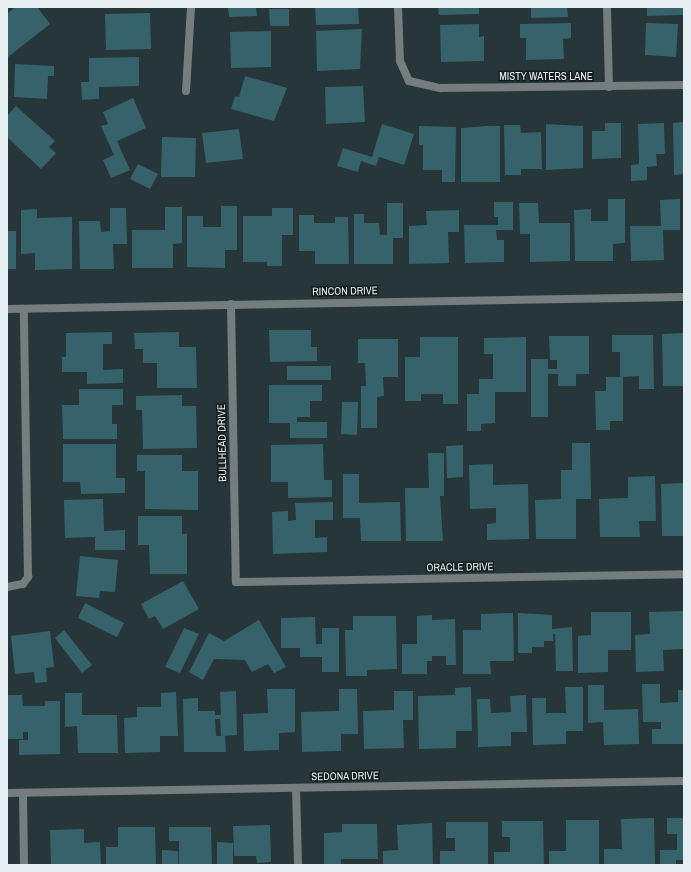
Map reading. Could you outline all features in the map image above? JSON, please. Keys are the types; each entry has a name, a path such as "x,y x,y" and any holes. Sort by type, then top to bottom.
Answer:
{"street":[{"path":"186,90 191,7"},
{"name":"MISTY WATERS LANE","path":"398,7 400,61 409,81 440,88 684,85"},
{"path":"607,7 609,87"},
{"name":"RINCON DRIVE","path":"7,309 684,297"},
{"name":"BULLHEAD DRIVE","path":"231,304 236,582"},
{"path":"7,587 23,584 28,577 24,308"},
{"name":"ORACLE DRIVE","path":"236,582 684,574"},
{"name":"SEDONA DRIVE","path":"7,793 684,781"},
{"path":"296,788 298,865"},
{"path":"23,793 24,865"}],"building":[{"path":"15,7 37,7 50,24 8,57 7,14"},
{"path":"228,7 256,7 257,16 229,17"},
{"path":"315,7 358,7 359,24 316,25"},
{"path":"438,7 479,7 479,14 439,15"},
{"path":"531,7 567,7 568,17 531,18"},
{"path":"647,7 684,7 684,15 647,16"},
{"path":"269,9 289,9 289,26 270,26"},
{"path":"150,13 151,49 106,50 105,14"},
{"path":"571,23 571,38 563,39 564,59 526,60 526,38 520,38 520,24"},
{"path":"646,23 678,24 676,57 645,55"},
{"path":"479,24 479,37 484,36 484,61 441,62 440,25"},
{"path":"362,29 360,69 317,71 316,31"},
{"path":"271,31 271,67 231,68 230,32"},
{"path":"139,57 139,86 99,87 99,99 82,100 81,82 89,82 89,58"},
{"path":"15,64 54,66 54,76 48,76 47,99 14,97"},
{"path":"245,76 287,88 274,121 231,109 235,96 239,97"},
{"path":"363,86 365,122 326,124 325,87"},
{"path":"133,98 146,128 117,141 130,170 111,178 103,160 114,155 101,126 108,124 103,112"},
{"path":"16,106 55,141 49,147 56,153 41,169 7,137 7,116"},
{"path":"684,122 684,174 674,175 673,123"},
{"path":"605,123 621,123 621,158 592,159 592,131 605,131"},
{"path":"664,123 665,154 656,154 657,166 647,167 647,180 631,181 631,165 639,164 638,124"},
{"path":"382,124 414,134 404,165 379,157 376,166 361,161 358,172 337,166 343,148 372,157"},
{"path":"546,124 583,126 583,168 546,170"},
{"path":"504,125 520,125 521,133 541,132 542,169 521,169 521,175 505,175"},
{"path":"419,126 456,127 455,182 442,182 442,170 423,170 423,145 419,145"},
{"path":"500,126 500,182 461,182 461,128"},
{"path":"239,129 243,159 206,163 202,133"},
{"path":"162,137 196,138 195,177 161,177"},
{"path":"138,164 158,174 150,189 130,179"},
{"path":"608,199 625,199 625,243 613,244 613,261 575,261 574,210 591,209 591,221 608,221"},
{"path":"680,199 680,230 663,230 664,260 631,261 630,226 661,226 660,200"},
{"path":"494,202 513,202 513,230 496,230 497,240 504,240 504,262 465,263 464,225 498,225 498,217 494,217"},
{"path":"387,203 403,203 403,238 393,238 393,264 354,264 354,214 364,214 364,223 379,223 380,235 387,235"},
{"path":"519,203 538,203 539,223 570,223 570,261 530,262 530,234 520,234"},
{"path":"221,206 237,206 237,250 225,250 225,268 187,267 187,216 203,216 203,227 221,227"},
{"path":"165,207 182,207 182,243 173,244 173,268 132,268 132,230 165,230"},
{"path":"110,208 126,208 127,244 113,244 114,269 80,269 79,221 100,221 101,232 110,231"},
{"path":"272,208 293,208 293,235 282,235 282,266 267,266 267,262 243,262 243,216 272,216"},
{"path":"37,209 37,218 72,217 72,269 35,270 35,253 21,254 21,210"},
{"path":"459,210 459,232 448,232 449,263 409,264 409,226 427,225 426,211"},
{"path":"299,215 314,215 314,223 335,223 335,217 348,217 349,264 315,264 315,251 299,251"},
{"path":"7,231 16,231 16,269 7,269"},
{"path":"269,330 311,330 311,347 317,347 317,361 270,362"},
{"path":"112,332 112,344 103,344 103,370 123,369 123,383 87,384 87,372 62,372 62,357 66,357 66,333"},
{"path":"179,332 179,347 196,347 197,388 157,388 157,363 143,363 143,349 135,349 134,333"},
{"path":"684,333 684,386 663,386 662,334"},
{"path":"612,335 653,335 654,389 639,389 639,376 623,377 623,421 610,421 610,430 596,430 595,391 606,391 606,377 620,377 620,352 612,352"},
{"path":"549,336 589,336 589,374 576,374 576,386 558,386 558,374 548,374 548,417 531,417 531,359 548,359 548,369 557,369 557,360 550,360"},
{"path":"420,337 458,337 458,404 443,404 443,394 421,394 421,401 405,401 405,357 420,357"},
{"path":"526,337 526,392 495,392 495,423 481,424 481,431 467,431 467,394 479,394 479,379 493,379 493,354 484,354 484,338"},
{"path":"358,339 398,339 398,377 383,377 384,396 377,397 377,428 361,428 361,386 366,386 365,363 358,363"},
{"path":"287,366 331,366 331,380 287,380"},
{"path":"269,385 322,385 322,401 310,401 310,417 297,417 297,422 327,422 327,438 290,438 290,423 269,423"},
{"path":"79,389 123,389 123,405 112,405 112,424 117,424 117,439 63,439 62,405 79,405"},
{"path":"182,395 182,406 196,406 197,448 143,449 142,410 136,410 136,396"},
{"path":"342,402 358,402 357,435 341,434"},
{"path":"572,443 590,443 591,499 576,499 576,539 536,539 535,500 561,499 561,470 572,470"},
{"path":"63,444 116,444 116,478 125,478 125,493 81,494 80,482 63,482"},
{"path":"323,444 324,480 332,480 332,497 288,498 288,482 271,482 271,445"},
{"path":"463,445 463,477 447,478 446,446"},
{"path":"428,453 444,453 444,496 440,496 443,541 406,541 405,488 429,488"},
{"path":"137,455 182,455 182,471 198,471 198,510 145,509 145,471 137,471"},
{"path":"493,464 493,485 528,484 529,539 487,540 487,524 496,523 496,508 470,509 469,465"},
{"path":"343,474 359,474 359,503 400,502 401,541 361,541 360,518 343,518"},
{"path":"655,476 656,521 639,521 640,537 600,537 599,499 628,498 628,477"},
{"path":"684,483 684,536 662,536 661,484"},
{"path":"103,499 104,531 125,530 125,550 95,550 95,537 65,538 64,500"},
{"path":"333,502 333,520 315,520 315,538 327,537 327,552 273,554 272,512 288,511 288,521 296,520 295,503"},
{"path":"138,516 182,516 182,534 187,534 187,574 150,574 149,545 138,545"},
{"path":"80,556 118,560 115,592 100,591 99,598 76,596"},
{"path":"183,581 199,609 163,629 155,616 149,619 141,604"},
{"path":"85,603 124,623 117,637 78,618"},
{"path":"684,611 684,649 663,650 664,671 636,672 635,635 650,634 649,612"},
{"path":"591,612 631,612 631,650 608,650 608,672 578,673 578,636 591,635"},
{"path":"513,613 514,661 490,661 491,674 463,674 463,630 481,630 481,614"},
{"path":"518,613 552,615 552,629 572,627 573,671 556,671 555,634 553,634 553,641 544,641 544,647 532,647 532,653 518,653"},
{"path":"432,615 432,620 455,619 456,665 446,665 446,656 432,656 432,661 427,661 427,674 402,674 402,644 417,644 417,616"},
{"path":"353,616 396,616 397,669 367,670 367,676 346,676 345,630 353,630"},
{"path":"315,617 316,644 322,644 322,628 339,628 339,672 322,672 322,657 300,657 300,648 281,648 281,618"},
{"path":"259,620 286,667 274,673 268,664 252,672 245,660 214,659 203,680 189,672 209,633 224,641"},
{"path":"184,628 199,634 180,673 165,667"},
{"path":"64,630 92,665 82,673 55,638"},
{"path":"50,631 54,667 46,668 47,682 35,683 34,672 15,674 11,636"},
{"path":"642,684 660,684 660,703 678,702 678,690 684,690 684,744 652,744 652,729 661,729 661,722 643,722"},
{"path":"588,685 604,685 604,710 638,709 639,744 604,745 603,722 588,723"},
{"path":"471,687 472,731 456,731 456,748 419,749 418,696 455,695 455,688"},
{"path":"565,687 583,687 583,731 566,731 566,744 533,745 532,698 546,698 546,713 566,713"},
{"path":"267,689 295,689 295,732 279,733 279,750 244,751 243,714 268,713"},
{"path":"339,689 357,689 358,734 341,734 341,751 302,752 301,712 339,711"},
{"path":"236,691 237,735 221,736 225,736 226,752 184,752 183,699 198,698 198,711 215,711 215,715 221,715 220,692","holes":["215,719 220,719 221,736 216,736"]},
{"path":"394,691 413,691 413,720 403,720 404,748 364,749 363,711 394,710"},
{"path":"176,692 178,736 160,736 160,752 125,753 124,718 137,717 137,707 161,707 161,693"},
{"path":"65,693 82,693 82,715 117,715 118,753 78,753 77,726 65,727"},
{"path":"7,695 22,695 23,706 45,706 45,701 60,701 60,754 19,755 19,740 28,740 28,732 23,732 23,739 8,739"},
{"path":"526,695 527,732 511,732 511,746 478,747 477,699 490,699 491,713 511,712 510,696"},
{"path":"654,818 655,865 604,865 604,849 622,849 621,819"},
{"path":"667,818 684,818 684,860 676,860 676,865 660,865 660,850 677,850 677,834 667,834"},
{"path":"566,820 599,820 599,865 549,865 549,851 566,851"},
{"path":"502,821 543,821 544,865 494,865 494,852 510,852 510,837 502,837"},
{"path":"446,822 488,822 488,865 440,865 440,851 455,851 455,838 446,838"},
{"path":"432,823 433,864 383,865 383,851 398,850 397,825"},
{"path":"342,824 377,824 378,859 341,859 341,865 324,865 324,833 342,832"},
{"path":"270,825 271,862 257,863 256,856 234,856 233,826"},
{"path":"118,827 155,827 156,865 106,865 106,847 118,847"},
{"path":"169,827 211,827 212,865 179,865 179,841 169,841"},
{"path":"84,829 84,843 100,842 101,865 51,865 50,830"},
{"path":"217,842 233,843 233,865 217,865"},
{"path":"162,850 178,851 178,865 162,865"}]}
